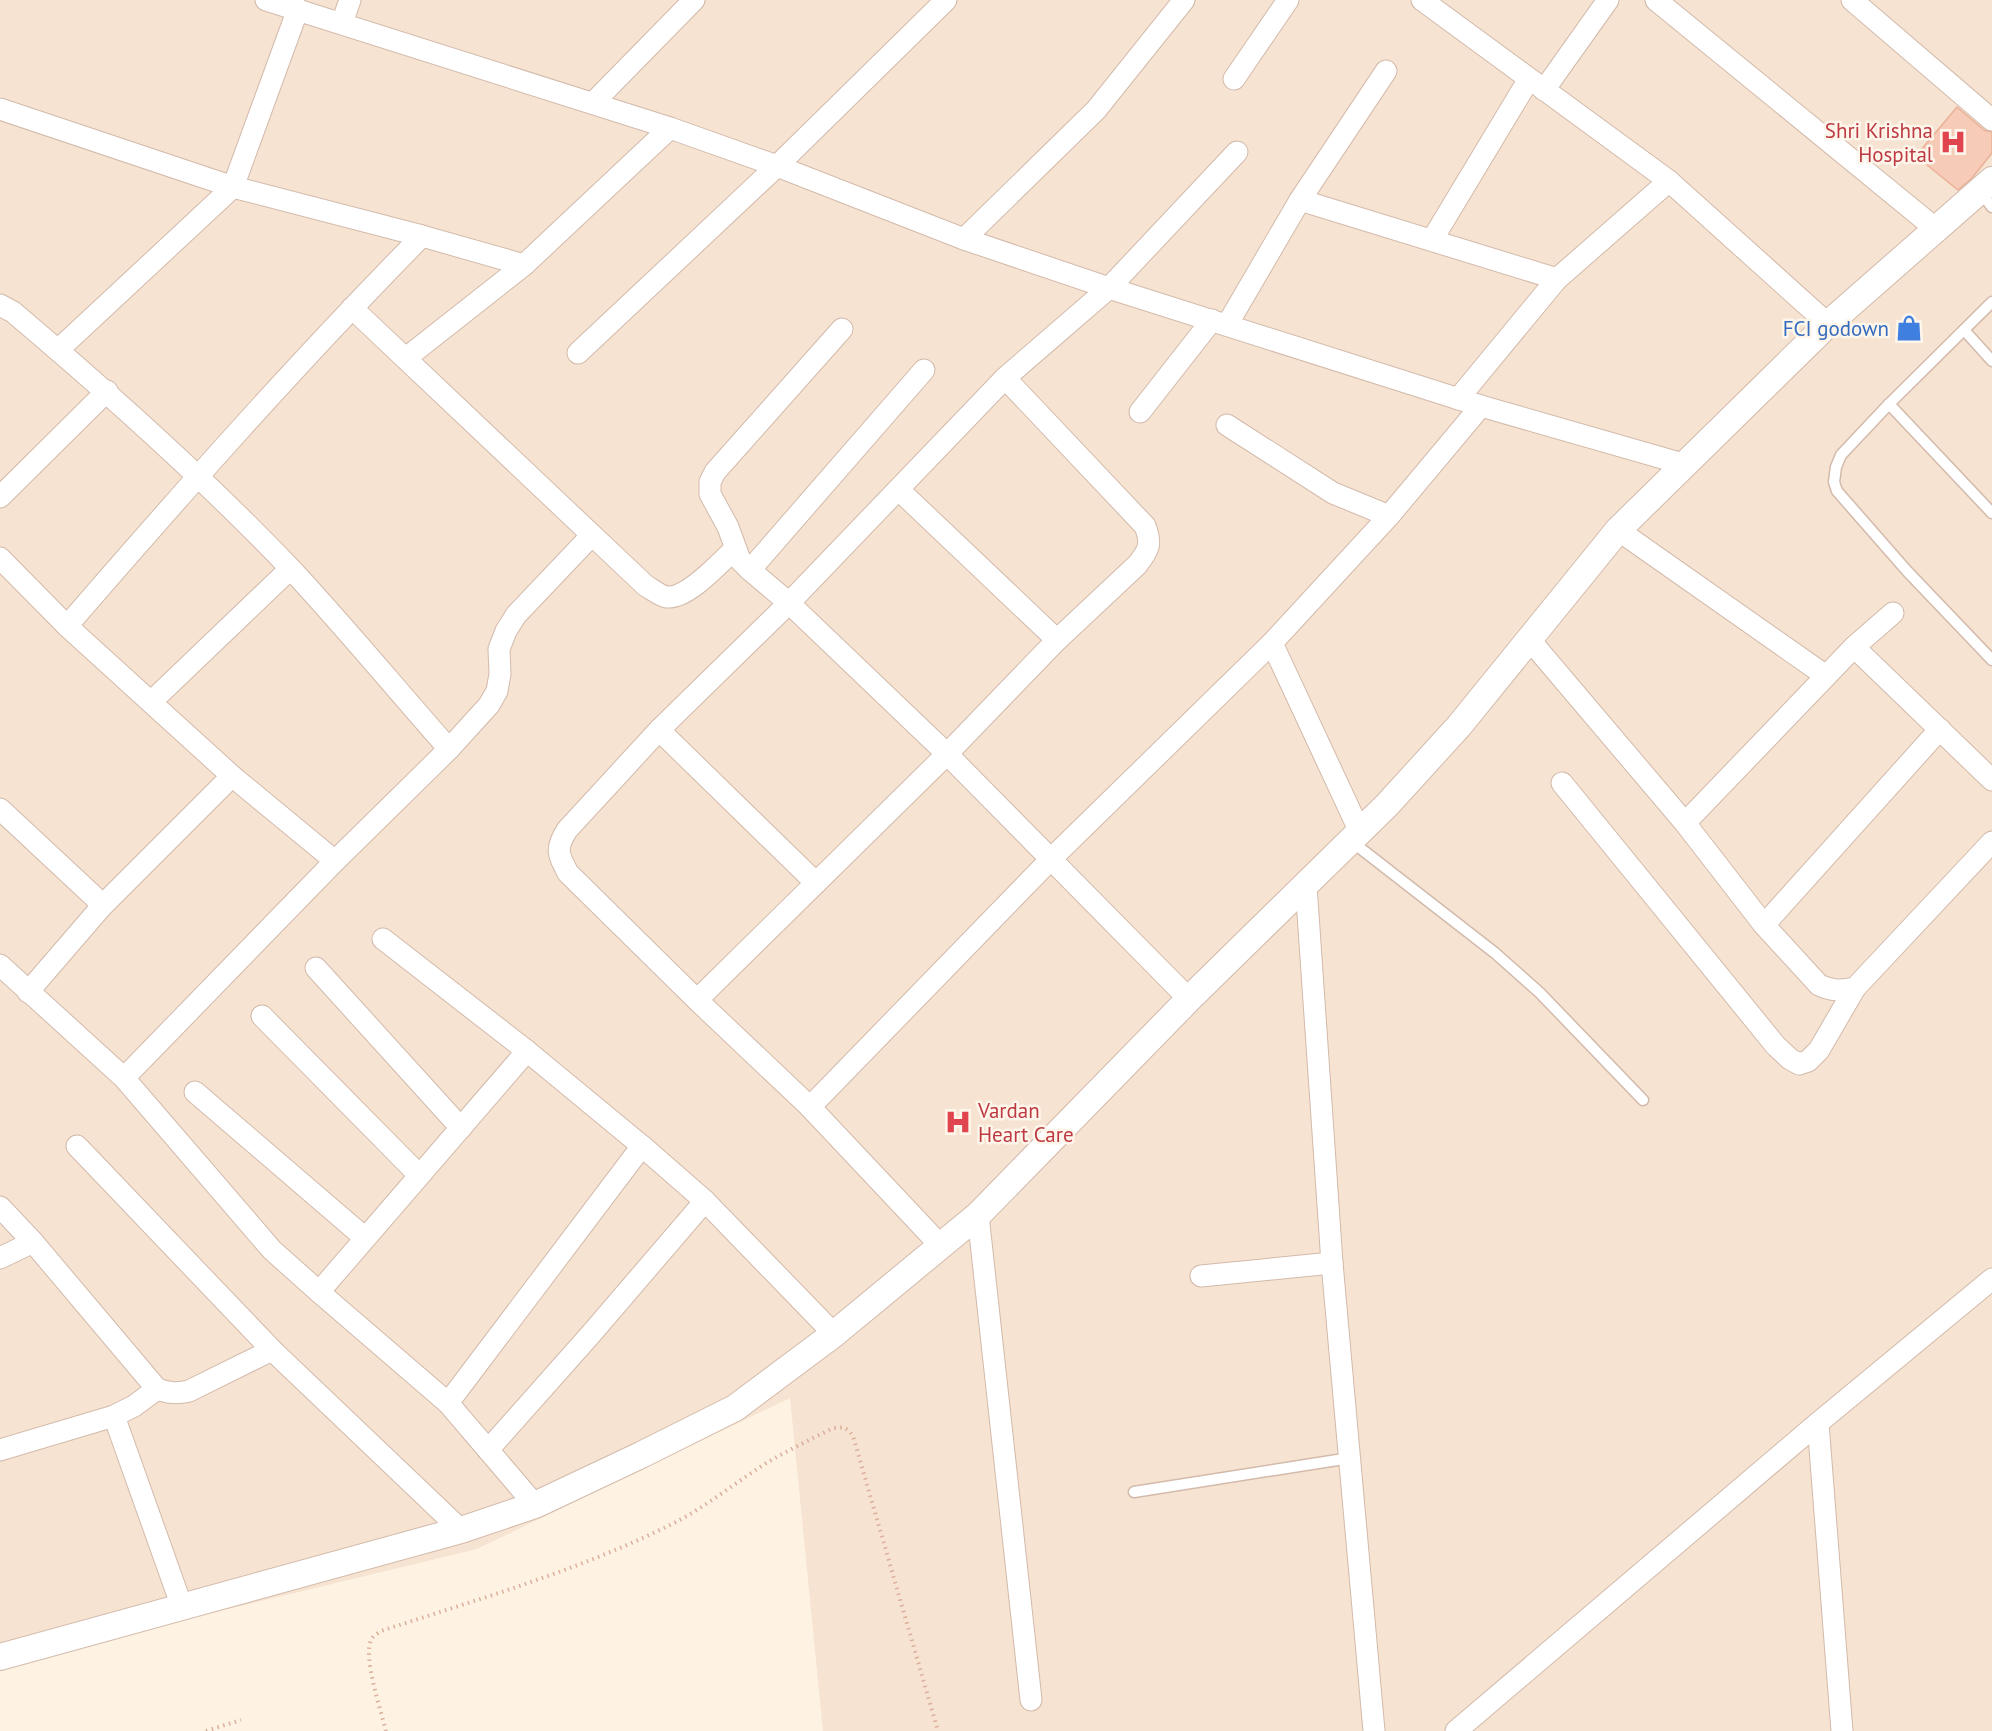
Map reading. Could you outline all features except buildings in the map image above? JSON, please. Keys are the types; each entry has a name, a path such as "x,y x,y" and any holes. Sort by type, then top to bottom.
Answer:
{"street":[{"path":"266,0 670,128 777,166 964,239 1109,288 1458,399 1683,464"},
{"path":"342,23 350,0"},
{"path":"593,103 694,0"},
{"path":"578,353 777,166 946,0"},
{"path":"964,239 1096,110 1184,0"},
{"path":"1234,79 1288,0"},
{"path":"1422,0 1669,181 1828,324"},
{"path":"1432,240 1537,85 1608,0"},
{"path":"1656,0 1936,229"},
{"path":"1852,0 1992,120"},
{"path":"58,350 233,187 298,9"},
{"path":"1140,412 1220,322 1386,71"},
{"path":"0,109 233,187 524,265"},
{"path":"406,358 524,265 670,128"},
{"path":"940,1245 810,1107 568,873 560,858 559,843 567,830 659,730 789,603 1005,378 1109,288 1237,152"},
{"path":"1458,399 1557,279 1669,181"},
{"path":"0,1657 461,1530 535,1505 735,1408 834,1334 978,1215 1189,999 1387,805 1459,726 1618,530 1683,464 1828,324 1936,229 1988,193"},
{"path":"1300,200 1557,279"},
{"path":"67,626 197,476 352,308 422,237"},
{"path":"352,308 646,586 667,597 680,595 694,586 735,549"},
{"path":"4,314 58,350 197,476 290,568 449,749"},
{"path":"842,329 715,472 710,482 710,494 728,527 735,549 750,570 789,603 947,754 1189,999"},
{"path":"750,570 924,370"},
{"path":"697,1000 947,754 1058,640 1137,565 1147,552 1150,538 1145,526 1005,378"},
{"path":"0,497 107,392"},
{"path":"810,1107 1051,858 1272,643 1389,516 1481,406"},
{"path":"1227,425 1333,493 1389,516"},
{"path":"899,490 1058,640"},
{"path":"1618,530 1826,676"},
{"path":"124,1078 335,861 449,749 489,705 497,691 500,674 499,649 516,615 592,535"},
{"path":"0,558 67,626 232,776 335,861"},
{"path":"151,702 290,568"},
{"path":"1685,823 1854,647 1893,613"},
{"path":"1529,639 1685,823 1764,925 1819,985 1841,991 1855,988"},
{"path":"1272,643 1356,836"},
{"path":"1854,647 1992,780"},
{"path":"1764,925 1940,729"},
{"path":"659,730 816,883"},
{"path":"28,992 103,905 232,776"},
{"path":"1562,783 1776,1046 1799,1064 1808,1061 1819,1050 1855,988 1992,842"},
{"path":"0,808 103,905"},
{"path":"1306,885 1332,1263 1374,1731"},
{"path":"383,939 527,1051 705,1201 834,1334"},
{"path":"0,965 124,1078 272,1250 448,1403 535,1505"},
{"path":"316,968 461,1128"},
{"path":"262,1016 419,1175"},
{"path":"319,1292 527,1051"},
{"path":"195,1092 365,1238"},
{"path":"77,1146 272,1350 461,1530"},
{"path":"448,1403 642,1146"},
{"path":"488,1450 705,1201"},
{"path":"0,1207 33,1242 157,1389 169,1393 189,1391 272,1350"},
{"path":"978,1215 1031,1700"},
{"path":"0,1258 33,1242"},
{"path":"1201,1276 1332,1263"},
{"path":"1456,1731 1818,1423 1992,1279"},
{"path":"0,1450 114,1416 134,1406 157,1389"},
{"path":"114,1416 182,1607"},
{"path":"1818,1423 1842,1731"}],"lane":[{"path":"1992,302 1841,455 1836,467 1834,482 1837,491 1908,571 1992,660"},
{"path":"1964,330 1992,361"},
{"path":"1889,404 1992,513"},
{"path":"1356,836 1540,993 1643,1100"},
{"path":"1134,1492 1350,1458"}],"path":[{"path":"386,1731 368,1657 373,1636 381,1630 496,1593 632,1543 675,1523 768,1462 832,1428 843,1427 853,1436 938,1731"},
{"path":"206,1731 241,1720"}],"shaded area":[{"path":"0,0 1992,0 1992,1731 823,1731 790,1398 477,1549 0,1664"}],"place":[{"name":"Shri Krishna Hospital","path":"1953,142"},
{"name":"FCI godown","path":"1909,328"},
{"name":"Vardan Heart Care","path":"958,1122"}]}
